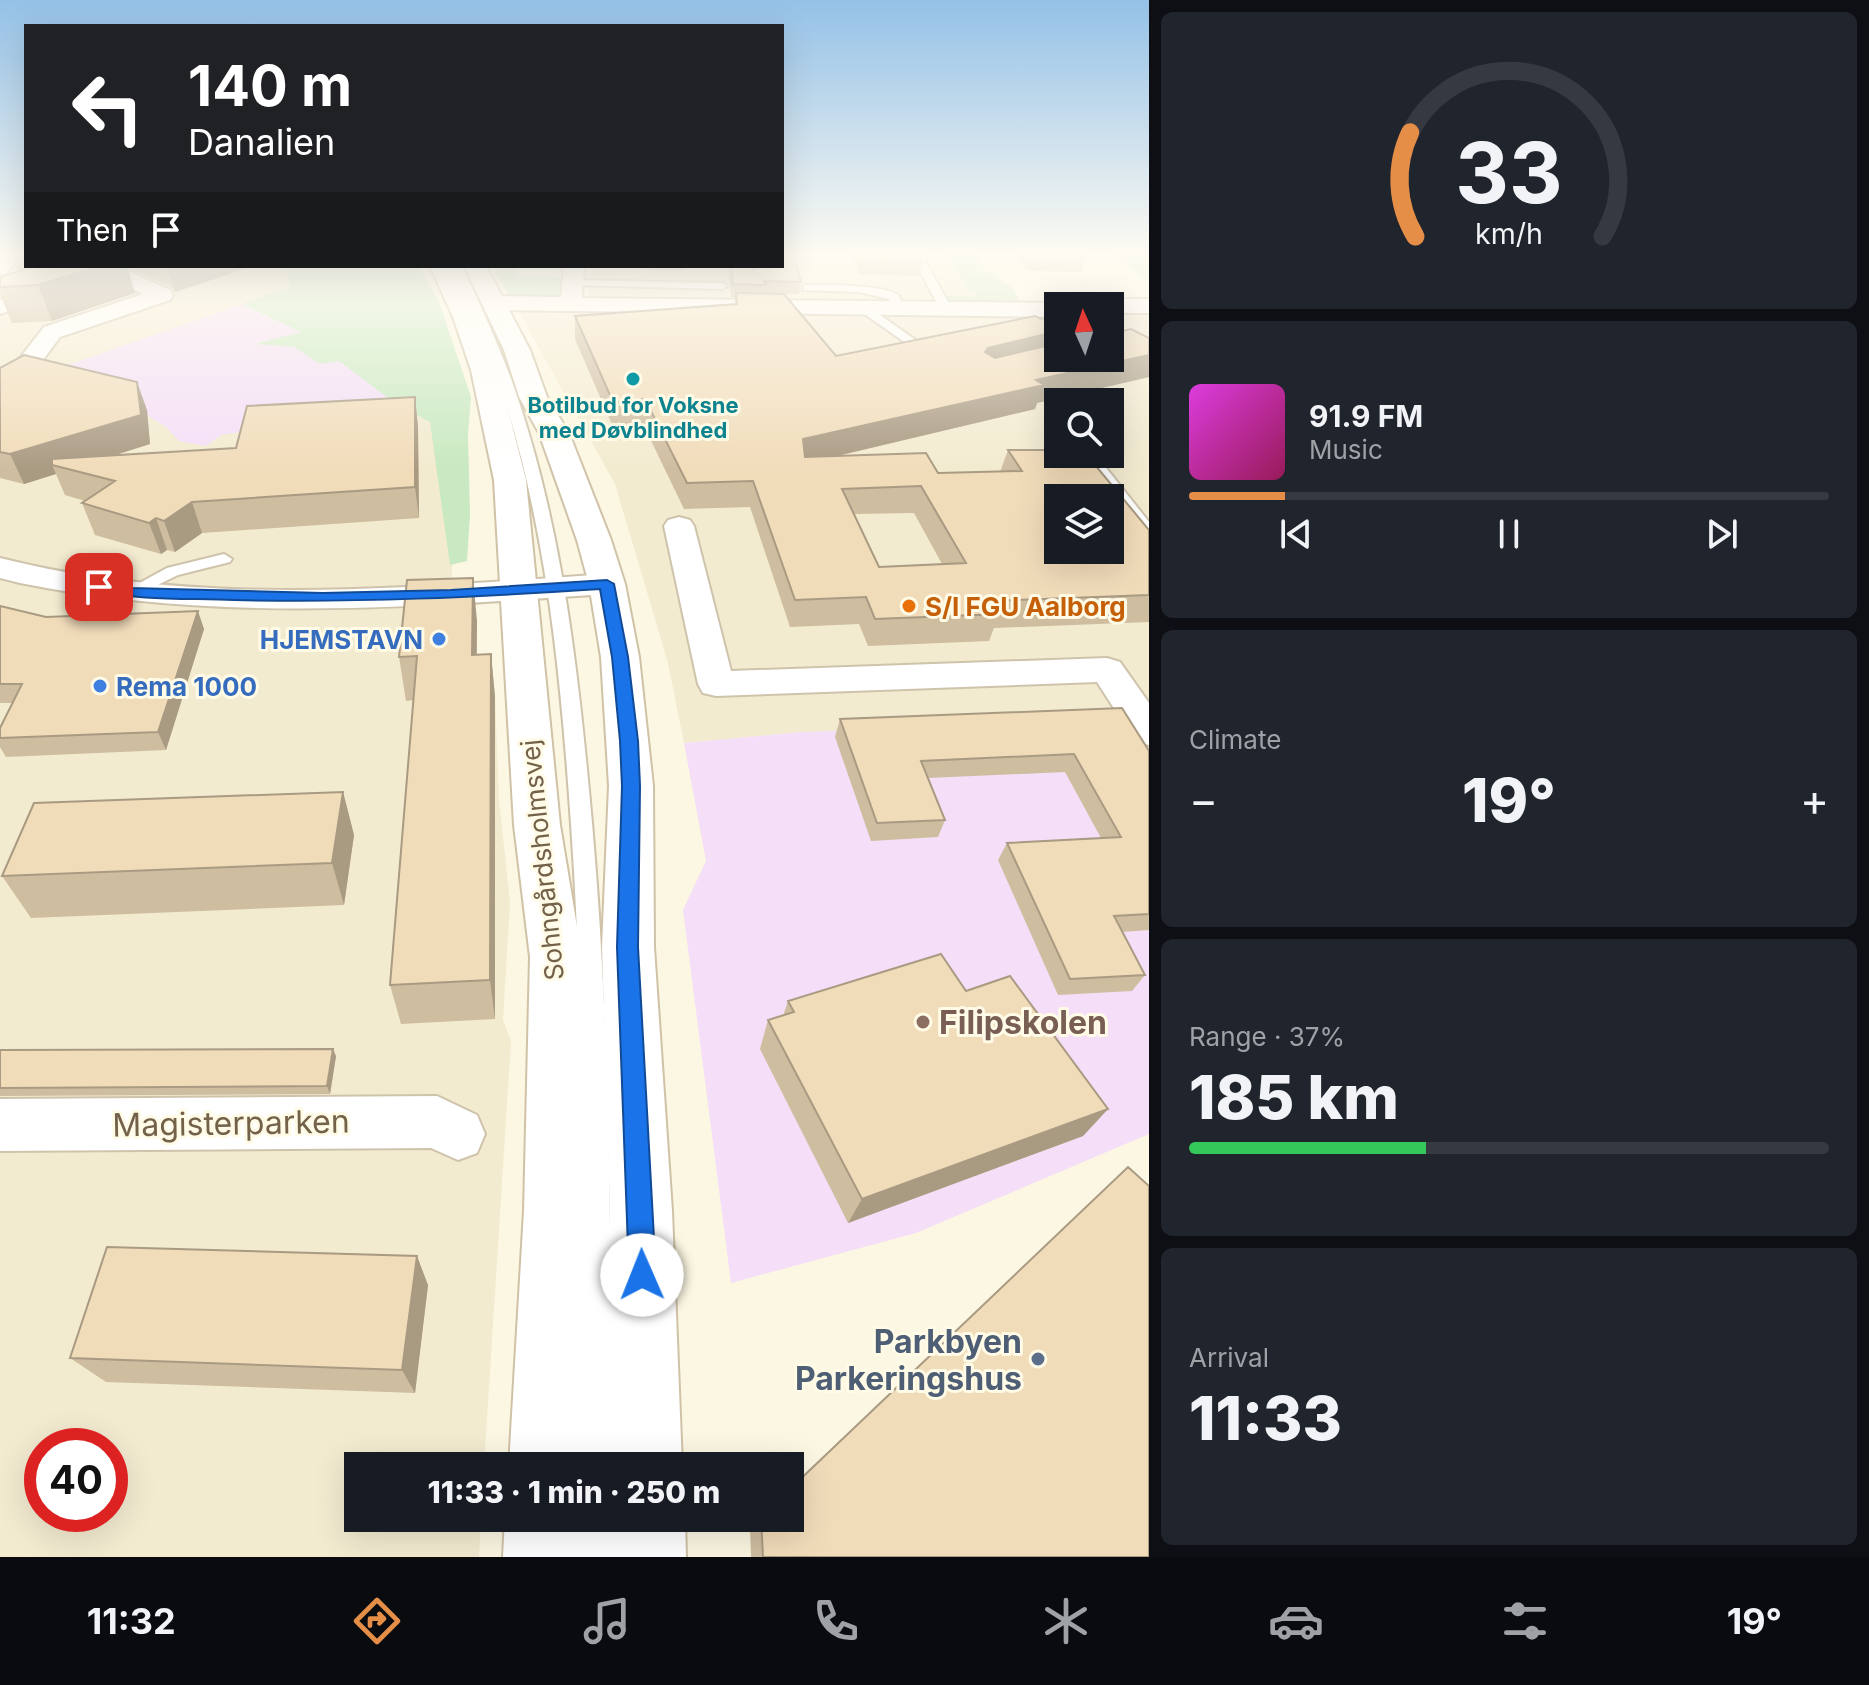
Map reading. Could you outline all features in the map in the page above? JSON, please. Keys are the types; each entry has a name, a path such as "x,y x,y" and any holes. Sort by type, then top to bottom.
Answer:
{"street":[{"path":"28,363 52,332 74,325"},
{"name":"Sohngårdsholmsvej","path":"468,325 503,437 510,480 538,588 537,825 556,957 555,1211 546,1452"},
{"path":"505,325 533,397 554,433 607,584 626,704 631,786 628,947 641,1211 646,1452"},
{"path":"679,526 716,684 1107,670 1149,732"},
{"path":"0,568 131,592 323,598 607,584"},
{"name":"Magisterparken","path":"0,1125 437,1122 458,1134"},
{"path":"541,1557 542,1532"},
{"path":"647,1532 648,1557"}],"lane":[{"path":"485,325 498,352 540,496 538,588 568,661 590,955 597,1214 594,1452"},
{"path":"887,325 931,355"},
{"path":"1059,469 1098,467 1149,532"},
{"path":"131,592 173,571 224,559"},
{"path":"593,1557 594,1532"}],"shaded area":[{"path":"0,325 286,325 445,400 452,573 449,622 477,621 476,698 495,697 499,800 510,902 503,1020 511,1041 485,1452 344,1452 344,1532 480,1532 479,1557 0,1557"},
{"path":"183,325 358,325 445,400 221,435 206,446 179,441 166,427 68,365"},
{"path":"526,325 1044,325 1044,372 1124,372 1124,325 1149,325 1149,770 801,732 684,743 668,663 615,484"},
{"name":"Filipskolen","path":"1118,721 1149,770 1149,1134 916,1233 731,1283 683,910 706,861 684,743 801,732"}],"green space":[{"path":"286,325 447,325 471,397 467,561 450,565 430,422 400,407 339,361 320,364 294,347 255,344 301,332"}],"building":[{"path":"579,325 810,325 836,356 992,325 1044,325 1044,334 988,348 985,352 995,358 1044,346 1044,372 1072,372 1036,380 1044,385 803,439 805,457 926,453 938,473 1022,471 1008,450 1044,450 1044,468 1098,468 1111,484 1044,484 1044,564 1124,564 1124,500 1149,530 1149,595 992,601 1000,614 875,619 866,597 795,600 753,481 687,483 645,399 613,402","holes":["921,486 966,563 879,567 842,489"]},
{"path":"1131,329 1149,338 1149,355 1124,361 1124,331"},
{"path":"24,355 137,382 141,415 10,454 0,452 0,368"},
{"path":"415,397 415,487 192,502 164,521 156,518 149,523 82,503 115,481 52,465 52,459 236,448 247,406"},
{"path":"473,578 472,655 491,654 490,980 390,985 417,656 399,657 407,580"},
{"name":"Rema 1000","path":"0,606 46,617 198,611 158,732 0,738 0,728 22,684 0,684"},
{"path":"1122,708 1149,751 1149,914 1114,916 1145,975 1070,979 1007,843 1121,837 1074,754 921,761 945,820 877,823 840,719"},
{"path":"343,792 332,863 2,876 34,803"},
{"path":"941,954 966,991 1010,976 1108,1109 862,1199 768,1020 794,1012 788,1001"},
{"path":"333,1049 327,1086 0,1088 0,1050"},
{"name":"Parkbyen Parkeringshus","path":"1128,1167 1149,1186 1149,1557 763,1557 762,1532 804,1532 804,1476"},
{"path":"107,1247 417,1256 402,1370 70,1358"}],"place":[{"name":"Botilbud for Voksne med Døvblindhed","path":"633,379"},
{"name":"S/I FGU Aalborg","path":"909,606"},
{"name":"HJEMSTAVN","path":"439,639"},
{"name":"Rema 1000","path":"100,686"},
{"name":"Filipskolen","path":"923,1022"},
{"name":"Parkbyen Parkeringshus","path":"1038,1359"}],"route":[{"path":"99,587 131,592 323,598 607,584 628,719 631,786 628,947 642,1275"}]}
